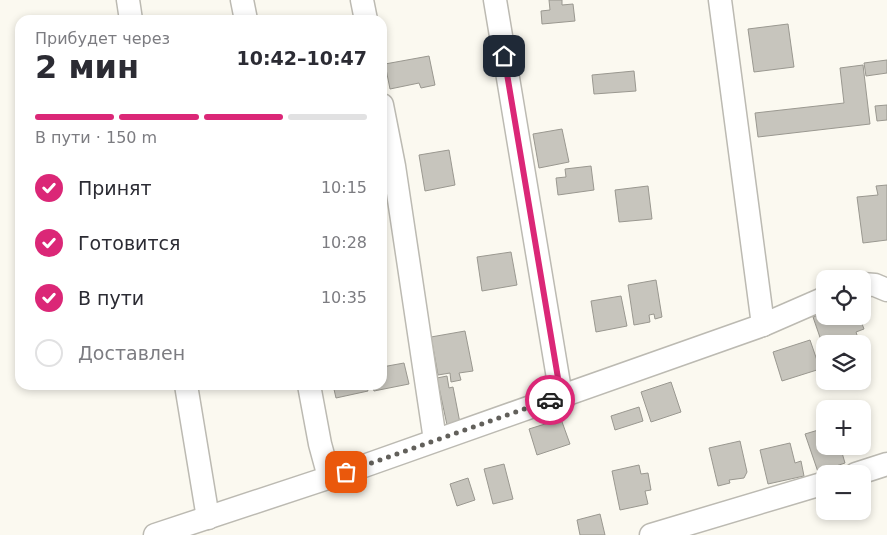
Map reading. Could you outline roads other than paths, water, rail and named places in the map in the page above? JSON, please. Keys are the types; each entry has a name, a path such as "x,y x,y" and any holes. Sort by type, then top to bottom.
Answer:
{"street":[{"path":"128,0 130,15"},
{"path":"242,0 245,15"},
{"path":"362,0 365,15"},
{"path":"495,0 561,396"},
{"path":"720,0 763,325"},
{"path":"387,130 436,440"},
{"path":"871,285 887,290"},
{"path":"155,535 329,477 763,325 816,302"},
{"path":"187,390 208,518"},
{"path":"310,390 320,444 329,477"},
{"path":"871,469 887,464"},
{"path":"651,535 816,486"}]}
